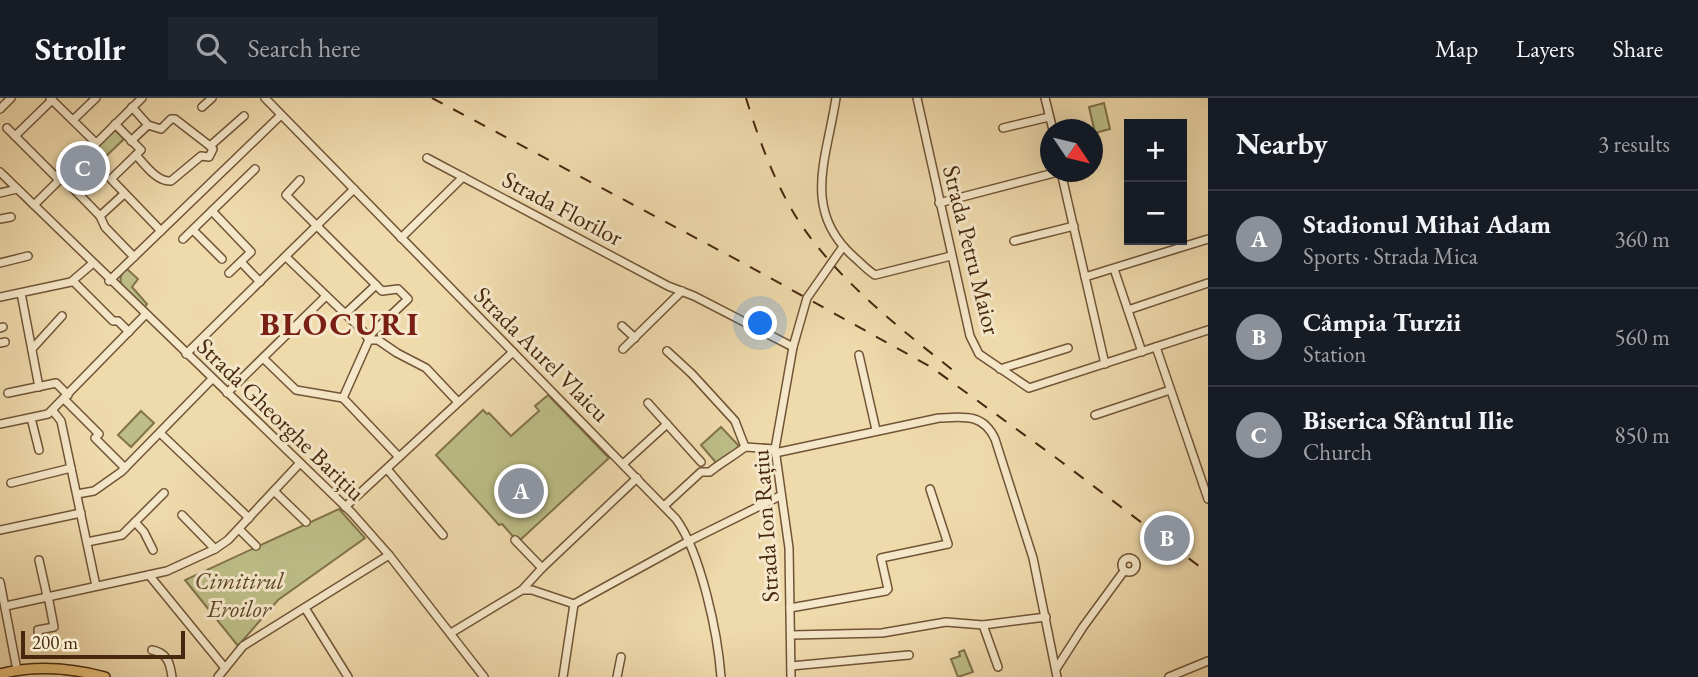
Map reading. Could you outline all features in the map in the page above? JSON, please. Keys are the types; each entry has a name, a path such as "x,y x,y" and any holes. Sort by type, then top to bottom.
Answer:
{"main road":[{"path":"9,673 71,670 105,677"}],"street":[{"path":"0,109 11,98"},
{"path":"73,120 96,98"},
{"path":"34,205 142,98"},
{"path":"202,107 212,98"},
{"name":"Strada Aurel Vlaicu","path":"265,98 682,527 689,541 715,633 720,677"},
{"path":"836,98 821,198 829,226 842,248 874,275 951,256"},
{"name":"Strada Petru Maior","path":"917,98 951,256 973,345 979,354 1027,387 1105,363"},
{"path":"1003,128 1049,117 1045,98"},
{"path":"15,136 51,99 96,143"},
{"path":"132,107 148,125 161,128 171,119 176,119 214,149 208,157 201,156 171,181 165,182 136,155"},
{"path":"110,281 281,115"},
{"path":"210,146 244,116"},
{"path":"115,124 141,150 111,179 161,231"},
{"path":"131,141 148,125"},
{"path":"7,128 100,216 105,227 134,257"},
{"name":"Strada Florilor","path":"427,158 793,346"},
{"path":"183,239 255,169"},
{"name":"Strada Gheorghe Barițiu","path":"0,172 345,507 389,555 484,677"},
{"path":"401,238 463,177"},
{"path":"939,203 1040,177"},
{"path":"300,180 285,195 382,291 398,289 408,299 372,333 343,398"},
{"path":"1063,182 1105,363 1208,330"},
{"path":"0,193 17,189"},
{"path":"186,354 354,190"},
{"path":"100,216 124,194"},
{"path":"212,211 251,252 229,273"},
{"path":"0,219 11,217"},
{"path":"1014,241 1074,226"},
{"path":"192,230 222,259"},
{"path":"1085,277 1208,239"},
{"name":"Strada Ion Rațiu","path":"791,677 789,548 775,451 793,346 807,298 842,248"},
{"path":"0,263 28,256"},
{"path":"286,257 369,340 378,340 426,368 458,402"},
{"path":"241,262 260,282"},
{"path":"0,297 73,281 92,264"},
{"path":"1114,269 1142,352"},
{"path":"73,281 113,321 118,321 129,332"},
{"path":"1128,310 1208,283"},
{"path":"345,314 376,285"},
{"path":"623,349 682,291"},
{"path":"20,293 39,387"},
{"path":"227,393 327,296"},
{"path":"0,424 53,411 145,315"},
{"path":"32,349 62,316"},
{"path":"622,326 635,338"},
{"path":"1156,347 1208,499"},
{"path":"1000,369 1068,348"},
{"path":"667,351 735,421 745,447"},
{"path":"345,507 513,352"},
{"path":"859,355 876,430"},
{"path":"263,358 296,390 343,398 398,457"},
{"path":"77,494 94,491 125,468 212,379"},
{"path":"8,393 56,383 99,434 95,438 125,468"},
{"path":"1095,415 1170,390"},
{"path":"648,403 701,462"},
{"path":"53,411 61,421 96,586"},
{"path":"664,506 701,472 709,473 713,467 728,461 745,447 775,451 939,418 960,417 984,422 995,439 1027,535 1056,673"},
{"path":"31,418 39,450"},
{"path":"623,464 667,424"},
{"path":"160,433 249,518"},
{"path":"701,462 709,460 713,467"},
{"path":"701,462 701,472"},
{"path":"6,606 167,571 215,549 239,529 300,463"},
{"path":"11,483 71,468"},
{"path":"387,469 443,536"},
{"path":"451,633 522,590 637,478"},
{"path":"790,608 886,591 888,589 881,558 948,544 930,489"},
{"path":"274,491 306,522"},
{"path":"87,541 122,535 164,493"},
{"path":"522,590 532,590 574,604 689,541 780,496"},
{"path":"0,530 81,513"},
{"path":"182,515 215,549"},
{"path":"135,522 144,532 153,550"},
{"path":"239,529 256,546"},
{"path":"515,540 542,568"},
{"path":"218,677 243,646 389,555"},
{"path":"39,561 54,627 38,630 39,640"},
{"path":"1056,673 1083,627 1124,571"},
{"path":"149,575 225,668"},
{"path":"0,582 6,606 9,673"},
{"path":"563,677 574,604"},
{"path":"305,608 348,677"},
{"path":"790,635 882,633 946,622 984,625 1046,617"},
{"path":"984,625 998,667"},
{"path":"152,650 167,658 172,677"},
{"path":"791,666 909,655"},
{"path":"617,677 621,657"},
{"path":"1169,677 1208,661"}],"green space":[{"path":"1104,103 1110,129 1103,131 1103,119 1092,119 1089,107"},
{"path":"114,129 124,139 101,161 91,151"},
{"path":"126,268 138,279 132,287 147,304 144,308 124,290 120,279"},
{"path":"548,395 609,458 518,542 502,524 499,525 436,455 483,410 511,436 539,411 535,406"},
{"path":"141,411 154,423 131,447 118,435"},
{"path":"721,427 739,446 718,465 701,445"},
{"name":"Cimitirul Eroilor","path":"339,509 365,538 278,600 238,646 185,580"},
{"path":"964,650 973,672 958,677 951,659 960,656 959,652"}],"railway":[{"path":"432,98 745,264 931,367 1208,573"},
{"path":"746,98 777,181 793,212 818,248 875,306 959,375"}],"place":[{"name":"Biserica Sfântul Ilie","path":"83,168"},
{"name":"Stadionul Mihai Adam","path":"521,491"},
{"name":"Câmpia Turzii","path":"1167,538"}],"district":[{"name":"BLOCURI","path":"340,324"}]}
